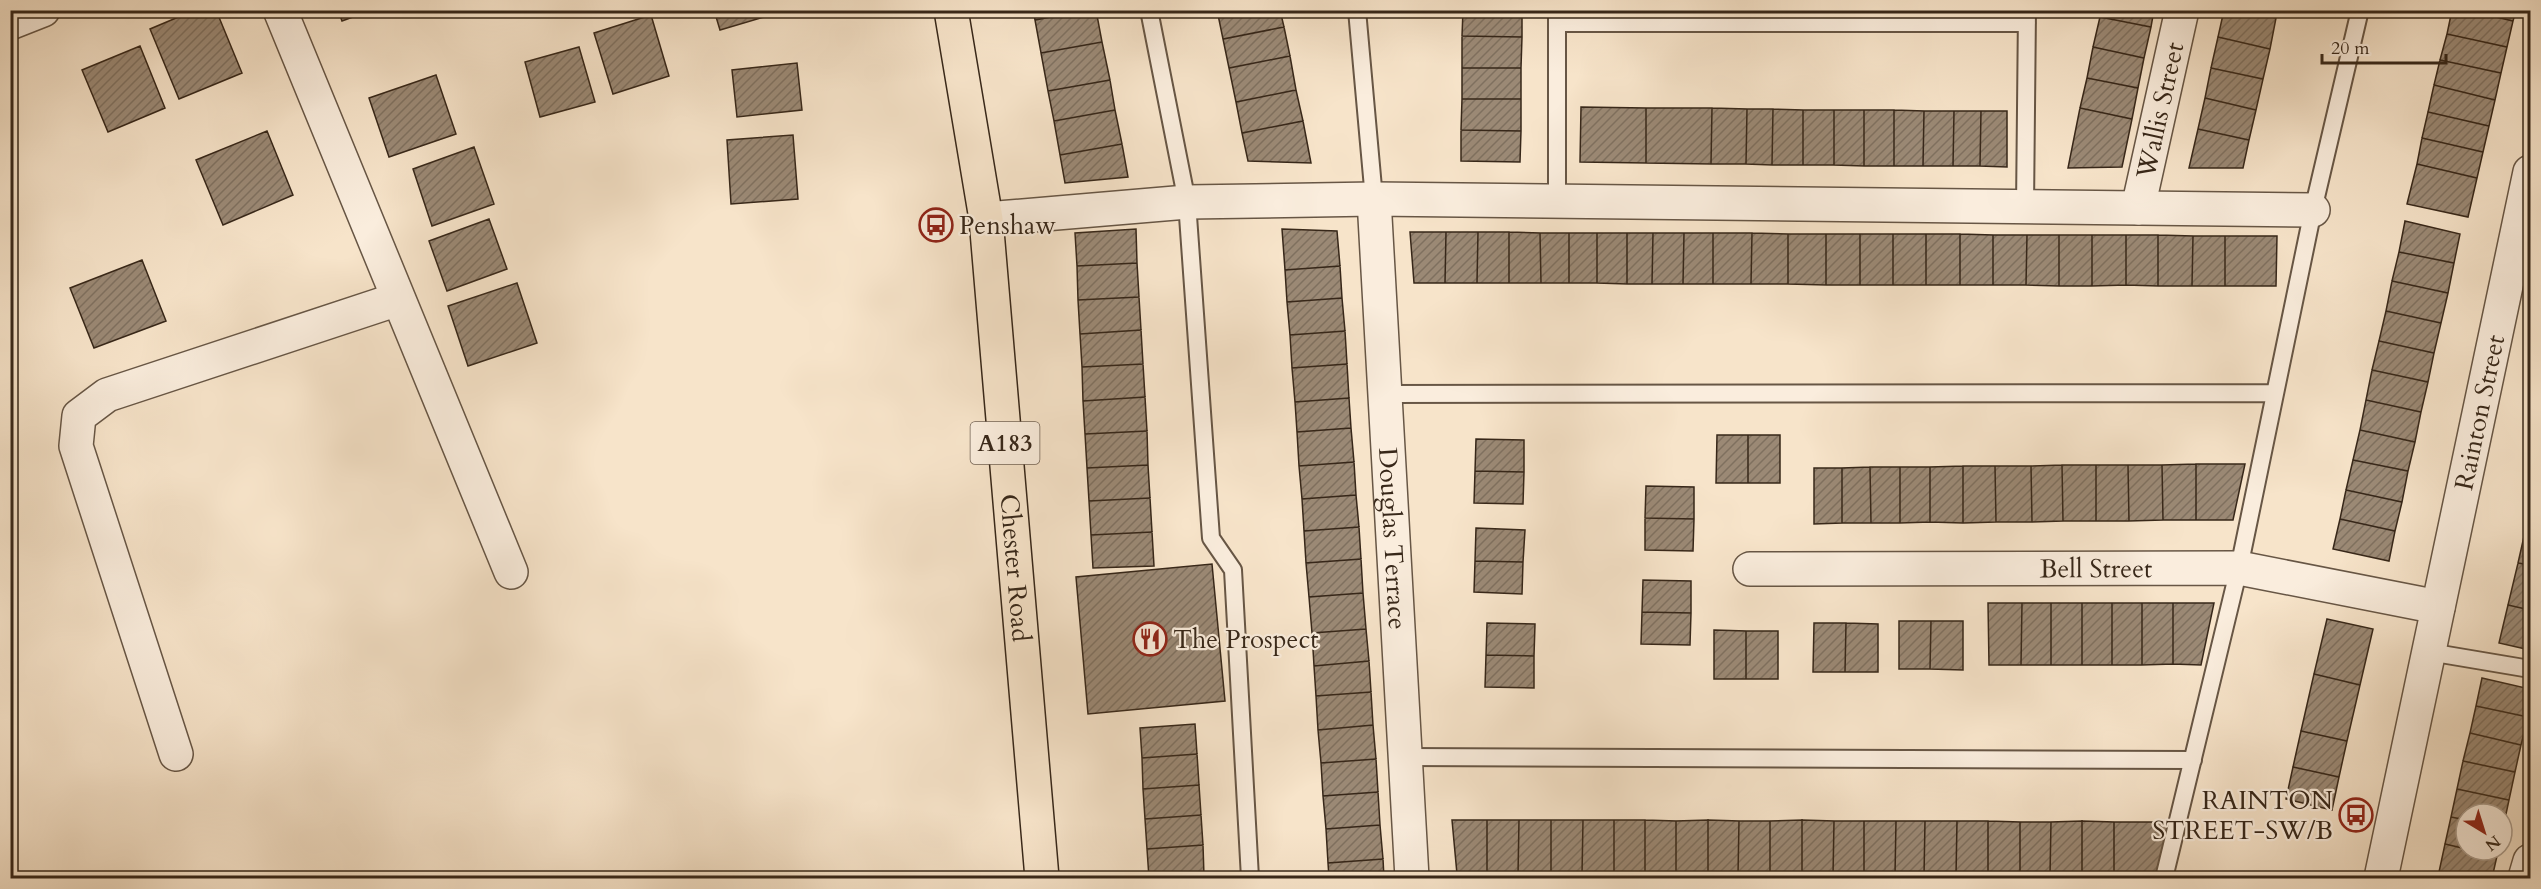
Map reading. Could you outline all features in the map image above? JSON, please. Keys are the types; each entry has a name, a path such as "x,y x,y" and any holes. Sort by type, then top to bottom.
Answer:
{"main road":[{"name":"Chester Road","path":"951,10 986,219 1042,879"}],"street":[{"path":"10,23 43,10"},
{"path":"280,10 511,572"},
{"name":"Wallis Street","path":"2138,208 2182,10"},
{"name":"Rainton Street","path":"2381,879 2530,172"},
{"path":"986,219 1187,202 1374,199 2313,210"},
{"name":"Douglas Terrace","path":"1374,199 1412,879"},
{"path":"176,754 76,446 79,416 107,395 399,299"},
{"name":"Bell Street","path":"1750,569 2239,568 2438,607"},
{"path":"2525,879 2530,861"}],"lane":[{"path":"1149,10 1187,202 1211,538 1233,570 1250,879"},
{"path":"1357,10 1374,199"},
{"path":"2164,879 2239,568 2313,210 2360,10"},
{"path":"1557,201 1557,17 2027,16 2025,207"},
{"path":"1386,394 2275,393"},
{"path":"2429,652 2530,669"},
{"path":"1405,757 2193,760"}],"building":[{"path":"195,10 216,10 242,73 179,99 150,29"},
{"path":"338,10 372,10 342,21"},
{"path":"714,10 780,10 781,12 720,30"},
{"path":"1033,10 1086,10 1035,20"},
{"path":"1096,10 1102,42 1041,53 1035,20"},
{"path":"1217,10 1280,10 1284,27 1223,39"},
{"path":"1463,10 1522,10 1522,37 1462,36"},
{"path":"2101,10 2154,10 2151,27 2100,17"},
{"path":"2224,10 2244,10 2276,18 2270,49 2218,37"},
{"path":"2244,10 2278,10 2276,18"},
{"path":"2452,10 2467,10 2513,21 2507,47 2447,34"},
{"path":"2467,10 2516,10 2513,21"},
{"path":"651,15 669,76 613,94 594,33"},
{"path":"2100,17 2151,27 2144,58 2093,47"},
{"path":"1284,27 1290,56 1229,68 1223,39"},
{"path":"2447,34 2507,47 2501,73 2440,60"},
{"path":"1462,36 1522,37 1521,68 1462,68"},
{"path":"2218,37 2270,49 2263,79 2211,68"},
{"path":"1102,42 1110,80 1048,91 1041,53"},
{"path":"140,46 165,108 108,132 82,70"},
{"path":"579,47 595,102 540,117 525,62"},
{"path":"2093,47 2144,58 2138,88 2087,78"},
{"path":"1290,56 1296,90 1236,102 1229,68"},
{"path":"2440,60 2501,73 2495,100 2434,85"},
{"path":"797,63 802,110 737,117 732,70"},
{"path":"1462,68 1521,68 1521,99 1462,99"},
{"path":"2211,68 2263,79 2256,110 2205,98"},
{"path":"436,75 456,134 389,157 369,98"},
{"path":"2087,78 2138,88 2132,119 2080,108"},
{"path":"1110,80 1115,110 1054,121 1048,91"},
{"path":"2434,85 2495,100 2489,126 2428,112"},
{"path":"1296,90 1303,121 1242,133 1236,102"},
{"path":"2205,98 2256,110 2249,140 2198,129"},
{"path":"1462,99 1521,99 1521,131 1461,130"},
{"path":"1581,107 1646,108 1646,163 1580,162"},
{"path":"1646,108 1712,108 1711,164 1646,163"},
{"path":"1712,108 1747,109 1746,164 1711,164"},
{"path":"2080,108 2132,119 2122,167 2068,168"},
{"path":"1747,109 1773,109 1772,165 1746,164"},
{"path":"1773,109 1803,110 1803,165 1772,165"},
{"path":"1115,110 1122,144 1060,155 1054,121"},
{"path":"1803,110 1834,110 1834,165 1803,165"},
{"path":"1834,110 1864,110 1864,166 1834,165"},
{"path":"1864,110 1894,110 1894,166 1864,166"},
{"path":"1894,110 1924,111 1923,166 1894,166"},
{"path":"1924,111 1954,111 1953,166 1923,166"},
{"path":"1954,111 1981,111 1980,166 1953,166"},
{"path":"1981,111 2007,111 2007,167 1980,166"},
{"path":"2428,112 2489,126 2483,152 2422,138"},
{"path":"1303,121 1311,163 1248,161 1242,133"},
{"path":"2198,129 2249,140 2243,168 2189,168"},
{"path":"1461,130 1521,131 1520,162 1461,161"},
{"path":"267,131 293,195 223,225 196,160"},
{"path":"793,135 798,199 731,204 727,140"},
{"path":"2422,138 2483,152 2477,178 2417,164"},
{"path":"1122,144 1128,177 1065,183 1060,155"},
{"path":"474,147 494,204 432,226 413,169"},
{"path":"2417,164 2477,178 2468,217 2407,204"},
{"path":"489,219 507,269 447,291 429,241"},
{"path":"2405,221 2460,234 2454,263 2399,252"},
{"path":"1136,229 1137,263 1077,266 1075,233"},
{"path":"1282,229 1337,231 1340,266 1285,270"},
{"path":"1410,232 1446,232 1445,283 1414,283"},
{"path":"1446,232 1478,232 1477,283 1445,283"},
{"path":"1478,232 1509,232 1509,283 1477,283"},
{"path":"1509,232 1540,233 1541,283 1509,283"},
{"path":"1540,233 1569,233 1569,283 1541,283"},
{"path":"1569,233 1597,233 1597,283 1569,283"},
{"path":"1597,233 1627,233 1627,284 1597,283"},
{"path":"1627,233 1653,233 1652,284 1627,284"},
{"path":"1653,233 1684,233 1683,284 1652,284"},
{"path":"1684,233 1713,233 1713,284 1683,284"},
{"path":"1713,233 1752,233 1751,284 1713,284"},
{"path":"1752,233 1788,234 1788,284 1751,284"},
{"path":"1788,234 1826,234 1826,285 1788,284"},
{"path":"1826,234 1860,234 1860,285 1826,285"},
{"path":"1860,234 1893,234 1893,285 1860,285"},
{"path":"1893,234 1926,234 1926,285 1893,285"},
{"path":"1926,234 1960,234 1960,285 1926,285"},
{"path":"1960,234 1993,235 1993,285 1960,285"},
{"path":"1993,235 2027,235 2026,285 1993,285"},
{"path":"2027,235 2059,235 2059,286 2026,285"},
{"path":"2059,235 2092,235 2092,286 2059,286"},
{"path":"2092,235 2126,235 2126,285 2092,286"},
{"path":"2126,235 2158,235 2158,286 2126,285"},
{"path":"2158,235 2193,236 2192,286 2158,286"},
{"path":"2193,236 2225,236 2225,286 2192,286"},
{"path":"2225,236 2277,236 2276,286 2225,286"},
{"path":"2399,252 2454,263 2448,293 2392,281"},
{"path":"142,260 166,321 94,348 70,288"},
{"path":"1137,263 1139,297 1078,300 1077,266"},
{"path":"1340,266 1342,298 1287,302 1285,270"},
{"path":"2392,281 2448,293 2441,323 2386,311"},
{"path":"517,283 537,343 468,366 448,306"},
{"path":"1139,297 1141,330 1080,334 1078,300"},
{"path":"1342,298 1345,331 1290,335 1287,302"},
{"path":"2386,311 2441,323 2434,353 2379,341"},
{"path":"1141,330 1143,364 1082,367 1080,334"},
{"path":"1345,331 1347,364 1292,368 1290,335"},
{"path":"2379,341 2434,353 2428,382 2372,370"},
{"path":"1143,364 1145,397 1083,401 1082,367"},
{"path":"1347,364 1349,398 1295,402 1292,368"},
{"path":"2372,370 2428,382 2421,412 2366,400"},
{"path":"1145,397 1147,431 1085,434 1083,401"},
{"path":"1349,398 1351,428 1297,432 1295,402"},
{"path":"2366,400 2421,412 2415,442 2360,430"},
{"path":"1351,428 1354,462 1299,466 1297,432"},
{"path":"2360,430 2415,442 2408,471 2353,460"},
{"path":"1147,431 1148,465 1087,468 1085,434"},
{"path":"1717,435 1748,435 1748,483 1716,483"},
{"path":"1748,435 1780,435 1780,483 1748,483"},
{"path":"1476,439 1524,440 1524,472 1475,471"},
{"path":"2353,460 2408,471 2402,502 2346,490"},
{"path":"1354,462 1356,495 1302,499 1299,466"},
{"path":"2196,464 2245,464 2233,520 2196,520"},
{"path":"2196,464 2196,520 2163,520 2162,465"},
{"path":"1148,465 1150,498 1089,501 1087,468"},
{"path":"2062,465 2096,465 2096,521 2063,521"},
{"path":"2062,465 2063,521 2032,522 2031,466"},
{"path":"2096,465 2128,465 2129,521 2096,521"},
{"path":"2128,465 2162,465 2163,520 2129,521"},
{"path":"1963,466 1995,466 1996,522 1963,523"},
{"path":"1963,466 1963,523 1930,522 1930,467"},
{"path":"1995,466 2031,466 2032,522 1996,522"},
{"path":"1870,467 1900,467 1900,523 1871,523"},
{"path":"1870,467 1871,523 1842,523 1842,468"},
{"path":"1900,467 1930,467 1930,522 1900,523"},
{"path":"1814,468 1842,468 1842,523 1814,524"},
{"path":"1475,471 1524,472 1523,504 1474,503"},
{"path":"1646,486 1694,487 1694,519 1645,518"},
{"path":"2346,490 2402,502 2395,531 2340,519"},
{"path":"1356,495 1359,527 1304,531 1302,499"},
{"path":"1150,498 1152,532 1091,535 1089,501"},
{"path":"1645,518 1694,519 1693,551 1645,550"},
{"path":"2340,519 2395,531 2389,561 2333,549"},
{"path":"1359,527 1361,559 1306,563 1304,531"},
{"path":"1476,528 1525,530 1523,562 1475,561"},
{"path":"1152,532 1154,566 1093,568 1091,535"},
{"path":"2525,532 2530,533 2530,565 2518,563"},
{"path":"1361,559 1363,593 1309,597 1306,563"},
{"path":"1475,561 1523,562 1522,594 1474,592"},
{"path":"2518,563 2530,565 2530,610 2508,605"},
{"name":"The Prospect","path":"1212,564 1225,701 1088,714 1076,577"},
{"path":"1643,580 1691,581 1691,613 1642,612"},
{"path":"1363,593 1366,629 1312,633 1309,597"},
{"path":"1988,603 2022,603 2021,665 1989,665"},
{"path":"2022,603 2051,603 2051,665 2021,665"},
{"path":"2051,603 2082,603 2082,665 2051,665"},
{"path":"2082,603 2112,603 2112,665 2082,665"},
{"path":"2112,603 2142,603 2142,665 2112,665"},
{"path":"2142,603 2173,603 2173,664 2142,665"},
{"path":"2173,603 2214,603 2201,665 2173,664"},
{"path":"2508,605 2530,610 2530,650 2499,643"},
{"path":"1642,612 1691,613 1690,645 1641,644"},
{"path":"2327,619 2373,629 2360,685 2314,674"},
{"path":"1899,621 1931,621 1930,669 1899,669"},
{"path":"1931,621 1963,621 1963,670 1930,669"},
{"path":"1487,623 1535,624 1534,656 1486,655"},
{"path":"1814,623 1846,623 1845,672 1813,672"},
{"path":"1846,623 1878,624 1878,672 1845,672"},
{"path":"1366,629 1369,661 1314,666 1312,633"},
{"path":"1714,630 1746,631 1746,679 1714,679"},
{"path":"1746,631 1778,631 1778,679 1746,679"},
{"path":"1486,655 1534,656 1534,688 1485,687"},
{"path":"1369,661 1371,692 1316,696 1314,666"},
{"path":"2314,674 2360,685 2347,741 2301,731"},
{"path":"2482,678 2530,689 2528,717 2476,706"},
{"path":"1371,692 1373,725 1318,730 1316,696"},
{"path":"2476,706 2528,717 2521,745 2470,733"},
{"path":"1195,724 1197,754 1142,758 1140,728"},
{"path":"1373,725 1376,759 1321,763 1318,730"},
{"path":"2301,731 2347,741 2339,777 2293,767"},
{"path":"2470,733 2521,745 2515,772 2463,761"},
{"path":"1197,754 1199,785 1143,789 1142,758"},
{"path":"1376,759 1378,792 1323,796 1321,763"},
{"path":"2463,761 2515,772 2509,800 2457,789"},
{"path":"2293,767 2339,777 2332,810 2286,799"},
{"path":"1199,785 1201,815 1145,819 1143,789"},
{"path":"2457,789 2509,800 2509,802 2454,802"},
{"path":"1378,792 1380,825 1326,829 1323,796"},
{"path":"1201,815 1203,845 1147,849 1145,819"},
{"path":"2451,817 2454,818 2454,846 2445,844"},
{"path":"1452,820 1487,820 1487,875 1457,874"},
{"path":"1487,820 1519,820 1518,875 1487,875"},
{"path":"1519,820 1551,820 1551,875 1518,875"},
{"path":"1551,820 1583,820 1582,875 1551,875"},
{"path":"1583,820 1614,820 1614,875 1582,875"},
{"path":"1614,820 1645,820 1645,875 1614,875"},
{"path":"1645,820 1676,821 1676,875 1645,875"},
{"path":"1708,820 1708,875 1676,875 1676,821"},
{"path":"1708,820 1739,821 1738,875 1708,875"},
{"path":"1802,820 1802,876 1770,875 1770,821"},
{"path":"1802,820 1834,821 1833,876 1802,876"},
{"path":"1739,821 1770,821 1770,875 1738,875"},
{"path":"1834,821 1864,821 1864,876 1833,876"},
{"path":"1864,821 1896,821 1895,875 1864,876"},
{"path":"1896,821 1925,821 1924,876 1895,875"},
{"path":"1925,821 1957,821 1956,876 1924,876"},
{"path":"1957,821 1988,821 1988,876 1956,876"},
{"path":"1988,821 2020,822 2020,876 1988,876"},
{"path":"2082,821 2082,876 2050,876 2051,822"},
{"path":"2082,821 2114,822 2114,876 2082,876"},
{"path":"2020,822 2051,822 2050,876 2020,876"},
{"path":"2114,822 2169,822 2158,876 2114,876"},
{"path":"1380,825 1383,859 1328,863 1326,829"},
{"path":"2445,844 2454,846 2454,862 2496,862 2492,878 2469,878 2439,872"},
{"path":"1203,845 1204,876 1149,878 1147,849"},
{"path":"1383,859 1384,878 1329,878 1328,863"},
{"path":"2439,872 2469,878 2438,878"}],"place":[{"name":"Penshaw","path":"936,225"},
{"name":"The Prospect","path":"1150,639"},
{"name":"RAINTON STREET-SW/B","path":"2356,815"}]}
